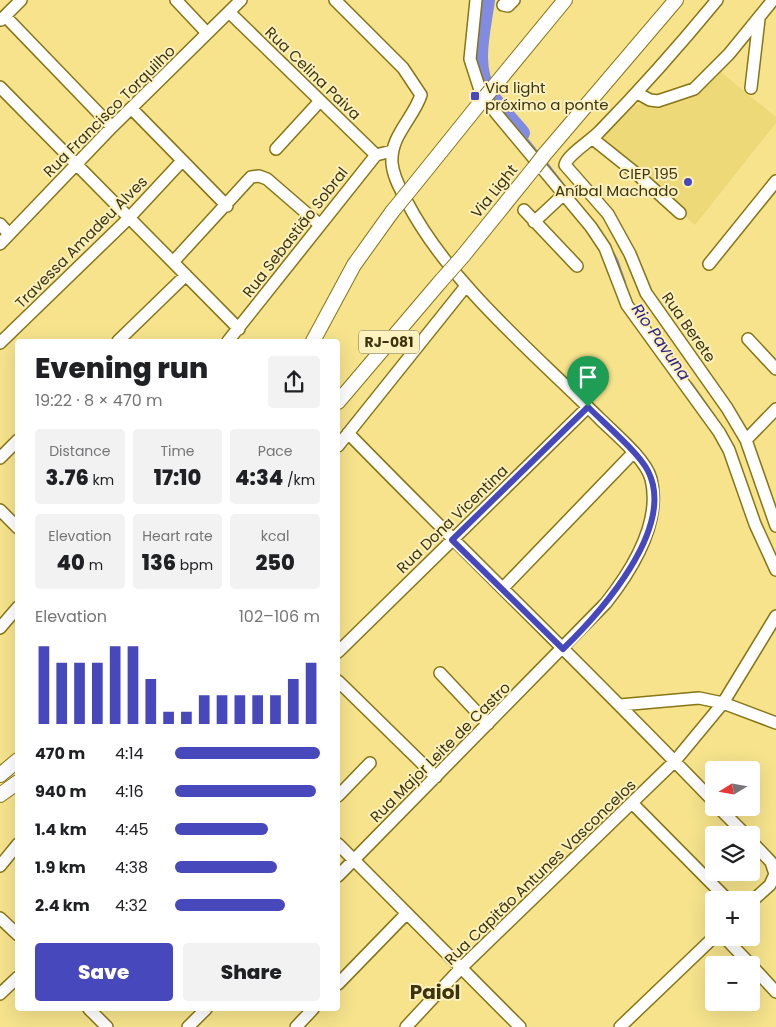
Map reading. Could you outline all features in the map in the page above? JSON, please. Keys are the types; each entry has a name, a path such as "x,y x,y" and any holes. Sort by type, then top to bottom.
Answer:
{"main road":[{"path":"314,339 354,265 392,212 565,0"},
{"name":"Via Light","path":"340,400 463,256 553,144 676,0"},
{"path":"0,775 15,762"},
{"path":"0,795 15,784"}],"street":[{"path":"21,0 3,19 112,127"},
{"path":"176,0 207,34"},
{"name":"Rua Francisco Torquilho","path":"0,244 112,127 241,0"},
{"path":"335,0 404,68 422,95 396,139 392,151 376,156"},
{"path":"476,0 471,40 472,70 480,90 496,113 564,194 605,248 627,305 719,432 729,450 749,508 776,570"},
{"path":"503,5 508,6 514,0"},
{"path":"680,213 638,175 593,139 637,94 717,0"},
{"path":"637,94 650,100 658,100 694,89 773,0"},
{"name":"Rua Celina Paiva","path":"229,12 376,156"},
{"path":"751,88 758,19"},
{"path":"0,87 238,329"},
{"path":"276,149 320,101"},
{"path":"132,108 227,206"},
{"name":"Rua Berete","path":"593,139 571,156 565,164 608,214 620,232 646,293 727,408 746,440 776,526"},
{"name":"Rua Major Leite de Castro","path":"340,874 591,621 622,583 646,536 653,506 651,479 648,470 588,407 466,286 437,249 413,213 394,173 392,151"},
{"name":"Rua Sebastião Sobral","path":"230,339 319,224 376,156"},
{"name":"Travessa Amadeu Alves","path":"0,343 128,219 182,161"},
{"path":"173,262 251,178 259,176 267,179 319,224"},
{"path":"709,264 776,181"},
{"path":"534,222 564,194"},
{"path":"524,210 577,266"},
{"path":"0,224 9,234"},
{"path":"120,339 186,275"},
{"path":"340,443 466,286"},
{"path":"748,339 776,369"},
{"name":"Rua Dona Vicentina","path":"340,650 588,407"},
{"path":"746,440 776,409"},
{"path":"348,433 452,540 503,588 705,793"},
{"path":"0,458 15,443"},
{"path":"503,588 632,453"},
{"path":"0,510 15,525"},
{"path":"0,628 15,610"},
{"name":"Rua Capitão Antunes Vasconcelos","path":"406,1027 461,968 675,761 723,703 776,616"},
{"path":"440,673 488,724"},
{"path":"340,682 436,777"},
{"path":"620,705 691,697 723,703 776,723"},
{"path":"340,794 370,763"},
{"path":"632,803 719,891"},
{"path":"727,816 737,826"},
{"path":"340,846 520,1027"},
{"path":"0,866 15,848"},
{"path":"760,850 771,862 775,874 770,885 760,894"},
{"path":"340,982 406,914"},
{"path":"0,918 15,932"},
{"path":"626,1025 705,946"},
{"path":"733,946 742,956"},
{"path":"760,975 776,992"},
{"path":"0,994 15,980"},
{"path":"91,1011 107,1027"},
{"path":"188,1027 204,1011"},
{"path":"296,1027 311,1011"}],"shaded area":[{"name":"CIEP 195 Aníbal Machado","path":"716,68 776,117 776,123 695,225 596,140 627,106 667,101"}],"waterway":[{"name":"Rio Pavuna","path":"487,0 481,36 481,72 490,94 522,133"},
{"name":"Rio Pavuna","path":"522,133 538,153"},
{"name":"Rio Pavuna","path":"545,161 569,192"},
{"name":"Rio Pavuna","path":"611,249 625,283"},
{"name":"Rio Pavuna","path":"691,383 715,417"}],"place":[{"name":"Via light próximo a ponte","path":"475,96"},
{"name":"CIEP 195 Aníbal Machado","path":"688,182"}],"district":[{"name":"Paiol","path":"435,992"}],"route":[{"path":"588,407 648,470 651,479 653,506 646,536 622,583 591,621 563,649 452,540 588,407"}]}
